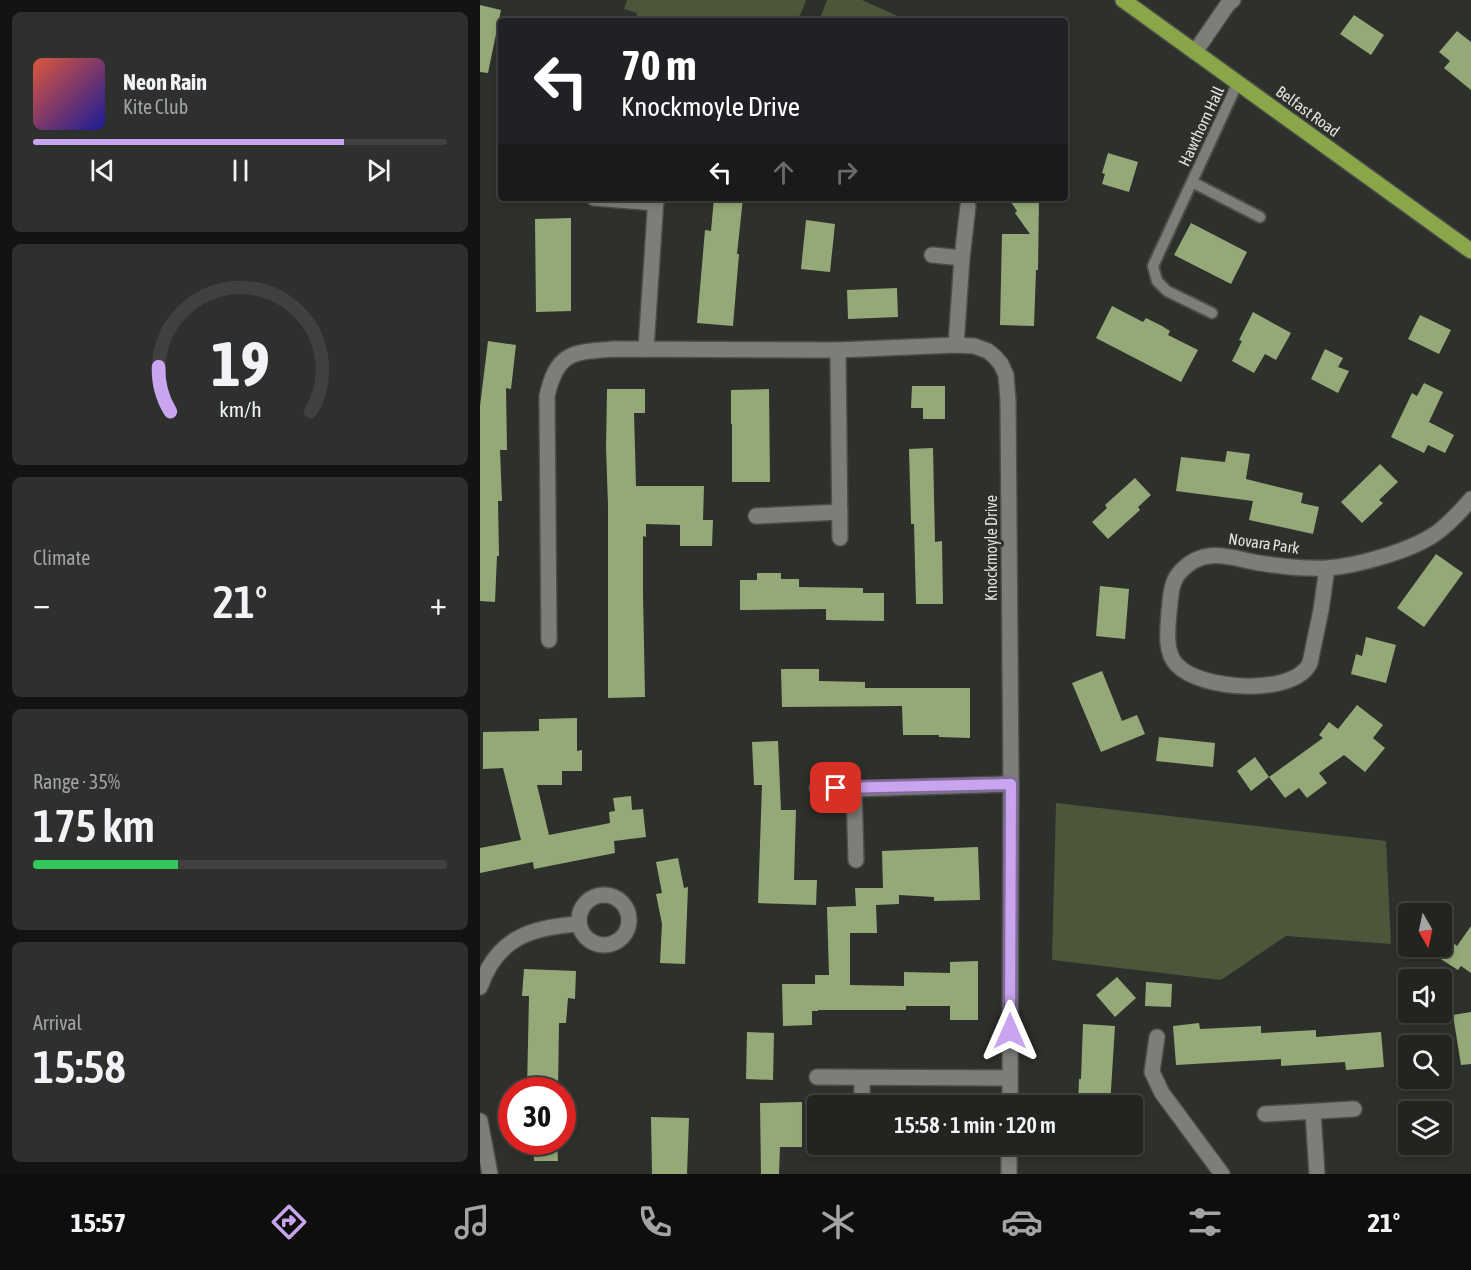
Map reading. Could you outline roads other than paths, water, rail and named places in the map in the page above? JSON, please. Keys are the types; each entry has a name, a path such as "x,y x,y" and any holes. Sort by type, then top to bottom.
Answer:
{"main road":[{"name":"Belfast Road","path":"1123,0 1471,251"}],"street":[{"path":"1195,52 1233,0"},
{"path":"646,350 656,201"},
{"path":"956,345 968,206"},
{"path":"932,255 962,258"},
{"name":"Knockmoyle Drive","path":"549,640 547,396 557,367 567,358 582,351 614,349 837,350 956,345 974,346 988,351 998,360 1006,375 1008,411 1011,784 1010,1095"},
{"path":"837,350 840,538"},
{"name":"Novara Park","path":"1327,568 1310,663 1297,677 1264,685 1228,686 1191,675 1177,665 1168,643 1171,590 1178,574 1189,562 1202,556 1215,554 1261,563 1327,568 1362,562 1399,552 1433,535 1458,515 1471,500"},
{"path":"756,516 840,512"},
{"path":"817,788 1011,784"},
{"path":"854,789 856,860"},
{"path":"480,987 491,962 509,943 545,928 579,924"},
{"path":"1156,1037 1152,1071 1162,1094 1222,1174"},
{"path":"818,1077 1010,1078"},
{"path":"862,1078 862,1095"},
{"path":"1265,1114 1354,1109"},
{"path":"1313,1112 1317,1174"},
{"path":"480,1121 490,1174"},
{"path":"1009,1174 1010,1155"}],"lane":[{"name":"Hawthorn Hall","path":"1212,313 1167,291 1157,281 1153,266 1238,82"},
{"name":"Hawthorn Hall","path":"1192,183 1260,218"}]}
